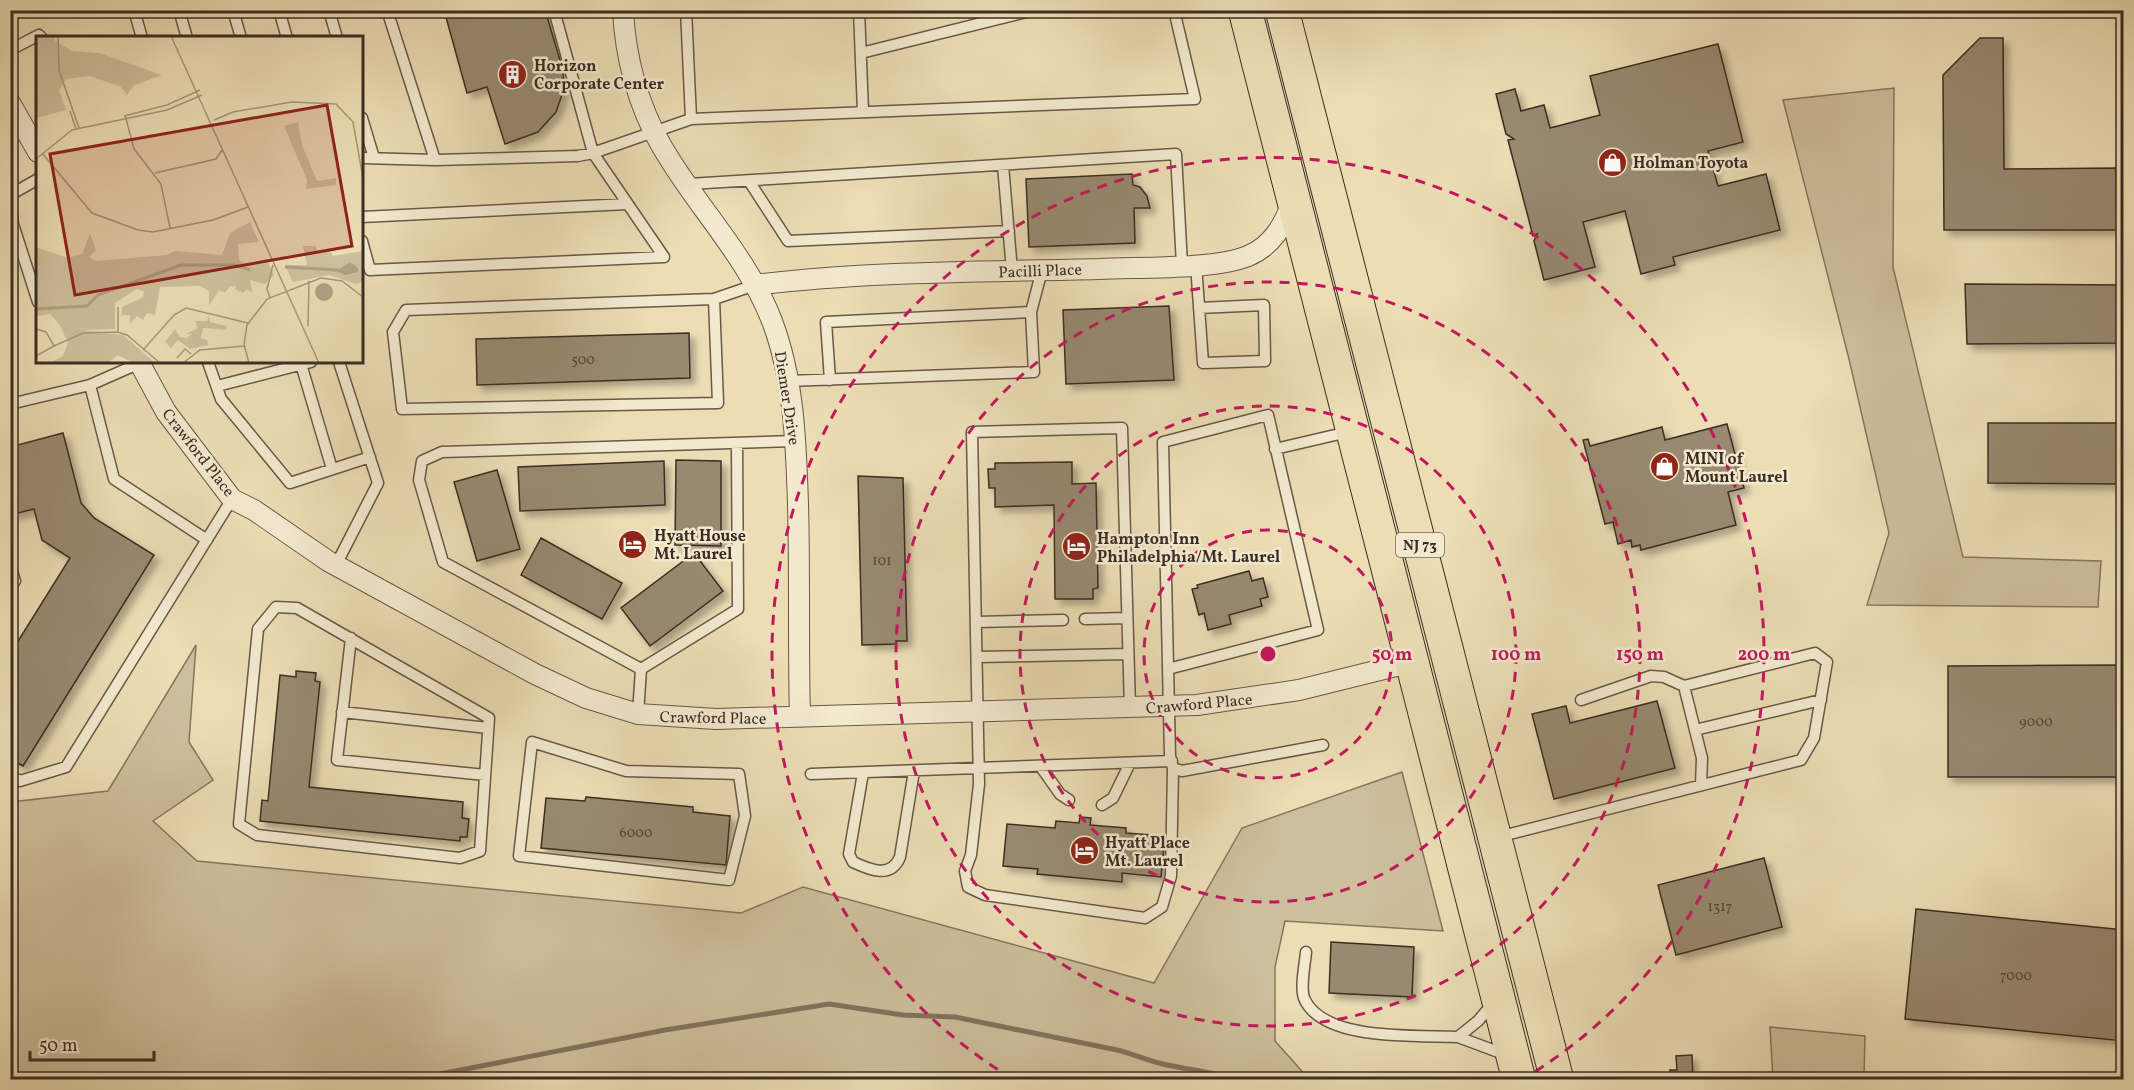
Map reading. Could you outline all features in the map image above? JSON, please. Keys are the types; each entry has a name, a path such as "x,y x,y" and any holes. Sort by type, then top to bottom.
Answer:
{"highway":[{"name":"NJ 73","path":"1245,10 1517,1073"},
{"name":"NJ 73","path":"1282,10 1557,1080"}],"street":[{"name":"Diemer Drive","path":"623,10 626,44 633,75 655,133 755,285 771,320 788,381 795,441 800,717"},
{"path":"10,103 36,148"},
{"name":"Pacilli Place","path":"755,285 816,278 1189,265 1233,261 1257,252 1282,227 1293,199"},
{"name":"Crawford Place","path":"140,363 166,412 232,499 254,510 336,565 560,687 612,708 638,714 716,719 1169,707 1260,697 1412,662"}],"lane":[{"path":"134,10 141,36"},
{"path":"179,10 186,36"},
{"path":"233,10 240,36"},
{"path":"279,10 286,36"},
{"path":"329,10 336,36"},
{"path":"387,10 435,160"},
{"path":"363,245 370,270 664,257 593,153 554,10"},
{"path":"686,10 691,119"},
{"path":"859,10 863,112"},
{"path":"861,53 1035,10"},
{"path":"363,158 435,160 578,156 655,133 691,119 1195,99 1174,10"},
{"path":"10,50 39,34 40,36"},
{"path":"363,121 374,158"},
{"path":"689,184 1176,154 1189,265 1199,308 1203,363 1265,361 1264,305 1199,308"},
{"path":"1003,165 1012,271"},
{"path":"10,195 36,180"},
{"path":"749,181 788,241 1008,231"},
{"path":"10,199 13,224 36,296"},
{"path":"363,217 628,204"},
{"path":"788,381 1035,372 1031,312 1042,270"},
{"path":"714,299 718,403 402,409 393,332 406,310 714,299 755,285"},
{"path":"830,380 826,322 1031,312"},
{"path":"10,404 90,385 137,363"},
{"path":"208,363 221,399 290,483 369,457"},
{"path":"217,386 306,363 332,469"},
{"path":"336,565 378,483 339,363"},
{"path":"90,385 114,479 207,540"},
{"path":"1130,708 1122,428 972,432 979,769 971,855 965,871 968,887 985,895 1145,918 1162,907 1171,876 1172,765 1169,707 1168,669 1163,442 1268,415 1318,630 1168,669"},
{"path":"1275,449 1352,430"},
{"path":"641,669 443,562 419,480 422,461 442,452 795,441"},
{"path":"641,669 738,609 737,443"},
{"path":"10,776 20,781 66,767 232,499"},
{"path":"10,565 15,581 10,588"},
{"path":"276,607 297,608 468,704 489,718 488,728 480,851 460,858 257,835 239,824 258,629 276,607"},
{"path":"1085,619 1127,618"},
{"path":"976,622 1063,620"},
{"path":"351,638 337,760 485,775"},
{"path":"1495,838 1801,760 1814,738 1827,662 1815,653 1684,686 1664,677 1651,676 1581,700"},
{"path":"977,657 1128,654"},
{"path":"638,714 641,669"},
{"path":"1684,686 1702,758 1701,785"},
{"path":"1695,730 1821,700"},
{"path":"342,712 488,728"},
{"path":"532,742 626,771 739,774 745,816 729,880 519,856 532,742"},
{"path":"811,774 1130,763 1172,765 1182,771 1323,745"},
{"path":"1102,805 1113,798 1130,763"},
{"path":"1041,767 1060,794 1069,800"},
{"path":"862,773 849,854 853,862 886,872 893,869 900,857 914,771"},
{"path":"1306,952 1304,997 1318,1016 1335,1026 1368,1032 1458,1037 1488,1051 1517,1073"},
{"path":"1458,1037 1478,1021 1498,998"}],"shaded area":[{"path":"1894,88 1893,267 1963,557 2101,561 2098,607 1867,605 1889,533 1849,359 1783,100"},
{"path":"196,645 189,742 213,780 153,821 197,861 741,913 803,887 1154,983 1242,828 1402,772 1443,931 1285,921 1275,967 1275,1041 1309,1079 11,1079 11,802 108,791"},
{"path":"1770,1027 1865,1036 1864,1076 1893,1079 1773,1079"}],"building":[{"name":"Horizon Corporate Center","path":"444,10 545,10 563,70 564,89 556,112 538,132 505,144 487,87 467,93"},
{"path":"1980,38 2003,38 2004,169 2116,168 2117,230 1944,230 1943,75"},
{"name":"Holman Toyota","path":"1718,44 1743,142 1708,151 1718,186 1766,174 1780,230 1673,257 1675,265 1641,274 1625,211 1583,222 1595,267 1544,280 1534,241 1537,234 1533,236 1508,140 1514,139 1506,134 1496,94 1515,89 1521,111 1544,105 1550,128 1600,115 1590,76"},
{"path":"1132,174 1133,185 1140,187 1147,196 1150,208 1134,208 1135,243 1029,247 1026,179"},
{"path":"1965,284 2124,285 2124,343 1967,344"},
{"path":"1169,306 1174,380 1066,384 1063,310"},
{"path":"689,333 690,378 477,385 476,339"},
{"path":"1988,423 2124,423 2124,484 1988,483"},
{"name":"MINI of Mount Laurel","path":"1727,424 1744,488 1728,492 1736,525 1641,550 1640,545 1632,547 1631,540 1618,544 1613,522 1605,524 1583,440 1588,439 1590,446 1662,427 1665,440"},
{"path":"63,433 81,503 94,518 154,555 23,766 10,759 10,654 70,558 42,540 34,509 10,515 10,447"},
{"path":"676,460 721,461 721,546 675,545"},
{"path":"664,461 665,505 520,511 518,467"},
{"name":"Hampton Inn Philadelphia/Mt. Laurel","path":"1072,462 1072,484 1096,483 1098,588 1093,589 1093,599 1055,599 1054,505 995,507 995,488 989,488 988,469 995,469 995,463"},
{"path":"497,470 520,549 477,561 454,482"},
{"path":"858,476 903,478 907,641 896,641 896,644 862,645"},
{"path":"541,538 622,583 602,619 521,575"},
{"path":"694,553 723,591 650,646 621,608"},
{"path":"1249,571 1252,581 1263,578 1268,597 1260,599 1262,606 1229,615 1231,624 1208,630 1204,613 1199,615 1192,589 1198,588 1197,585"},
{"path":"2124,665 2124,777 1948,777 1948,666"},
{"path":"296,671 316,673 315,681 320,682 309,787 463,802 462,818 469,819 467,837 460,837 460,841 260,821 262,800 268,801 280,675 296,677"},
{"path":"1657,701 1675,768 1554,799 1532,714 1566,706 1570,723"},
{"path":"586,797 693,807 693,812 730,816 726,865 541,848 546,798 585,801"},
{"name":"Hyatt Place Mt. Laurel","path":"1080,817 1091,818 1090,825 1126,828 1126,833 1165,836 1161,877 1122,873 1122,882 1037,874 1038,869 1003,866 1007,824 1055,828 1056,821 1079,823"},
{"path":"1764,858 1782,927 1676,955 1658,885"},
{"path":"1916,909 2124,930 2124,1041 1905,1019"},
{"path":"1331,942 1414,947 1412,997 1329,993"},
{"path":"1692,1055 1693,1080 1662,1080 1670,1078 1670,1070 1677,1070 1676,1056"}],"waterway":[{"path":"410,1080 665,1030 829,1004 903,1015 955,1017 1117,1050 1161,1064 1237,1080"}],"place":[{"name":"Horizon Corporate Center","path":"513,74"},
{"name":"Holman Toyota","path":"1612,162"},
{"name":"MINI of Mount Laurel","path":"1664,467"},
{"name":"Hyatt House Mt. Laurel","path":"633,544"},
{"name":"Hampton Inn Philadelphia/Mt. Laurel","path":"1076,547"},
{"name":"Hyatt Place Mt. Laurel","path":"1084,851"}]}
